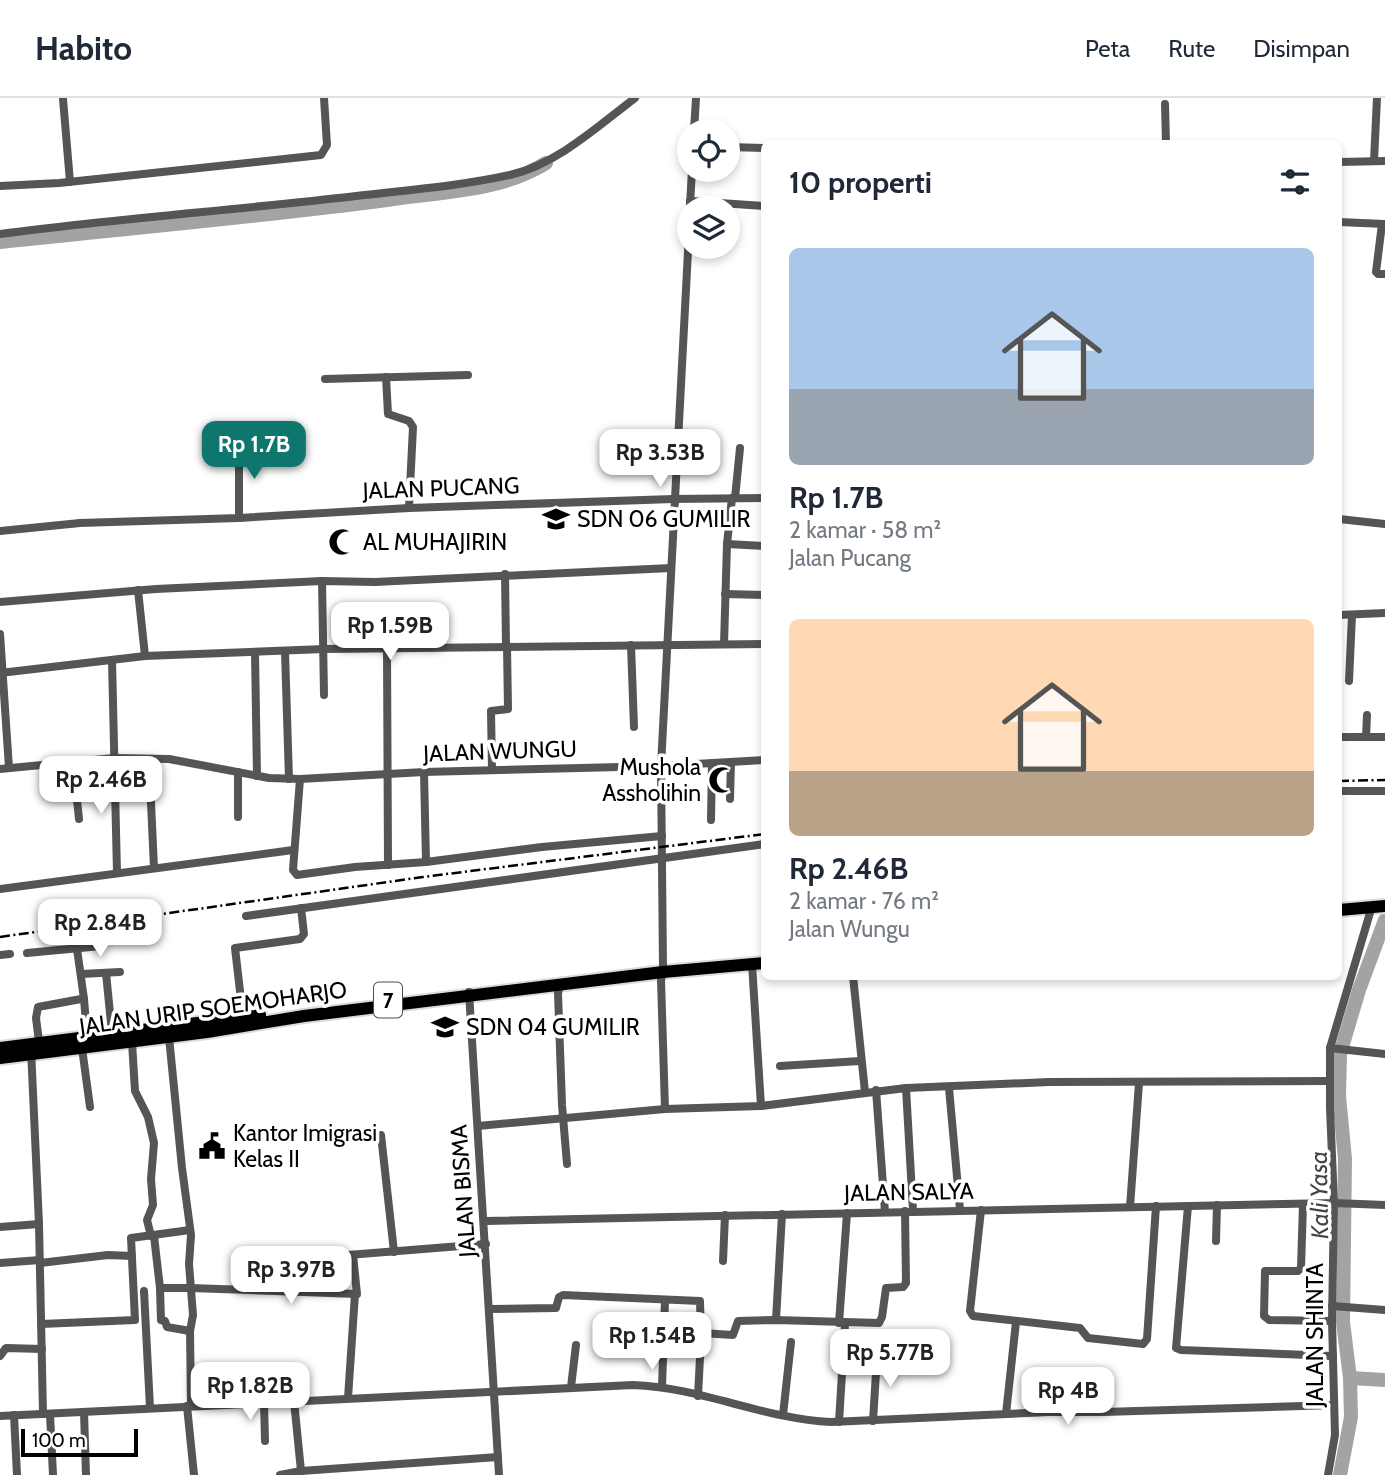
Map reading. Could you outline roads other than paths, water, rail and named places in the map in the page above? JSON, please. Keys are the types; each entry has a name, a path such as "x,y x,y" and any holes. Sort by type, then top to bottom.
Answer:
{"highway":[{"path":"1342,907 1381,905"},
{"name":"JALAN URIP SOEMOHARJO","path":"0,1048 85,1042 132,1042 469,993 761,957"},
{"name":"JALAN URIP SOEMOHARJO","path":"85,1042 113,1033 243,1017 560,985 663,969 758,964"},
{"name":"JALAN URIP SOEMOHARJO","path":"0,1058 33,1046"}],"street":[{"path":"0,186 70,182 321,155 327,145 324,98"},
{"path":"0,234 144,216 205,213 382,193 510,175 530,169 560,153 635,98"},
{"path":"694,119 695,98"},
{"path":"1374,161 1377,98"},
{"path":"63,99 70,182"},
{"path":"1165,104 1166,140"},
{"path":"740,147 761,148"},
{"path":"1342,162 1385,161"},
{"path":"740,206 761,206"},
{"path":"1342,222 1383,224 1377,272 1385,274"},
{"path":"664,1109 660,766 687,259"},
{"path":"325,379 468,375"},
{"path":"386,377 388,414 409,421 412,427 409,508"},
{"path":"239,445 239,518"},
{"path":"723,644 727,544 740,448"},
{"name":"JALAN PUCANG","path":"0,531 80,523 239,518 409,508 761,498"},
{"path":"1342,519 1385,524"},
{"path":"727,544 761,546"},
{"path":"0,602 138,590 671,568"},
{"path":"492,770 491,711 508,709 505,574"},
{"path":"322,581 324,695"},
{"path":"138,590 145,656"},
{"path":"725,594 761,595"},
{"path":"1342,615 1385,613"},
{"path":"1349,681 1352,615"},
{"path":"0,634 4,769"},
{"path":"1,673 145,656 324,649 761,644"},
{"path":"631,645 635,727"},
{"path":"387,648 388,864"},
{"path":"285,652 289,779"},
{"path":"256,653 257,776"},
{"path":"112,660 117,873"},
{"path":"1366,737 1367,715"},
{"path":"1342,737 1385,737"},
{"name":"JALAN WUNGU","path":"4,769 115,758 169,759 257,776 300,779 761,760"},
{"path":"149,759 154,868"},
{"path":"73,762 79,819"},
{"path":"730,799 731,762"},
{"path":"711,820 712,763"},
{"path":"238,772 238,817"},
{"path":"424,772 426,862"},
{"path":"300,779 293,850 293,870 297,875 662,836"},
{"path":"1342,791 1385,791"},
{"path":"246,916 761,845"},
{"path":"0,889 293,850"},
{"name":"JALAN SHINTA","path":"1328,1475 1335,1435 1332,1321 1337,1203 1330,1081 1381,905"},
{"path":"243,1017 236,948 300,939 304,934 302,908"},
{"path":"27,953 101,946"},
{"path":"77,949 84,999 90,1107"},
{"path":"0,955 10,954"},
{"path":"758,964 761,1106"},
{"path":"81,974 120,972"},
{"path":"106,973 113,1033"},
{"path":"853,980 865,1091"},
{"path":"560,985 558,993 567,1164"},
{"name":"JALAN BISMA","path":"469,993 499,1475"},
{"path":"53,1475 42,1349 33,1046 38,1007 84,999"},
{"path":"169,1037 190,1230 193,1315 190,1331 189,1406 194,1475"},
{"path":"132,1042 135,1091 148,1117 155,1143 151,1180 153,1205 147,1220 153,1236 161,1320 165,1321 167,1328 190,1331"},
{"path":"1338,1049 1385,1055"},
{"path":"780,1066 860,1061"},
{"path":"478,1126 664,1109 761,1106 906,1088 1049,1082 1330,1081"},
{"path":"1130,1207 1139,1083"},
{"path":"701,1333 733,1335 737,1321 879,1323 883,1317 886,1287 905,1285 909,1211 906,1088"},
{"path":"949,1088 960,1210"},
{"path":"876,1090 885,1212"},
{"path":"381,1135 394,1252"},
{"name":"JALAN SALYA","path":"485,1221 1156,1206 1337,1203 1385,1205"},
{"path":"1303,1204 1301,1268 1298,1271 1265,1270 1264,1316 1269,1320 1332,1321"},
{"path":"1216,1241 1217,1205"},
{"path":"981,1210 971,1315 978,1318 1080,1328 1088,1338 1145,1344 1156,1206"},
{"path":"1188,1206 1176,1348 1333,1356"},
{"path":"839,1422 847,1213"},
{"path":"776,1320 782,1214"},
{"path":"723,1261 725,1215"},
{"path":"0,1227 39,1224"},
{"path":"41,1324 135,1320 131,1238 190,1230"},
{"path":"348,1398 357,1294 351,1255 486,1244"},
{"path":"0,1263 108,1255 132,1256"},
{"path":"160,1288 355,1294"},
{"path":"144,1291 150,1408"},
{"path":"490,1309 556,1308 562,1295 700,1302 698,1396"},
{"path":"662,1387 665,1300"},
{"path":"1333,1306 1385,1310"},
{"path":"1006,1414 1016,1322"},
{"path":"783,1415 791,1342"},
{"path":"571,1387 576,1345"},
{"path":"0,1356 6,1348 42,1349"},
{"path":"873,1421 877,1356"},
{"path":"0,1416 633,1385 662,1387 819,1422 1334,1405"},
{"path":"294,1401 302,1471"},
{"path":"264,1402 265,1441"},
{"path":"84,1412 86,1475"},
{"path":"14,1415 17,1475"},
{"path":"280,1475 302,1471 498,1457"}],"waterway":[{"path":"0,242 290,212 448,192 509,180 546,163"},
{"name":"Kali Yasa","path":"1340,1475 1351,1417 1350,1378 1343,1322 1345,1159 1339,1096 1340,1054 1359,990 1385,920"},
{"path":"1350,1378 1385,1380"}],"railway":[{"path":"1342,781 1385,780"},
{"path":"0,937 423,877 761,835"}],"place":[{"name":"SDN 06 GUMILIR","path":"556,519"},
{"name":"AL MUHAJIRIN","path":"342,542"},
{"name":"Mushola Assholihin","path":"722,780"},
{"name":"SDN 04 GUMILIR","path":"445,1027"},
{"name":"Kantor Imigrasi Kelas II","path":"212,1146"}]}
